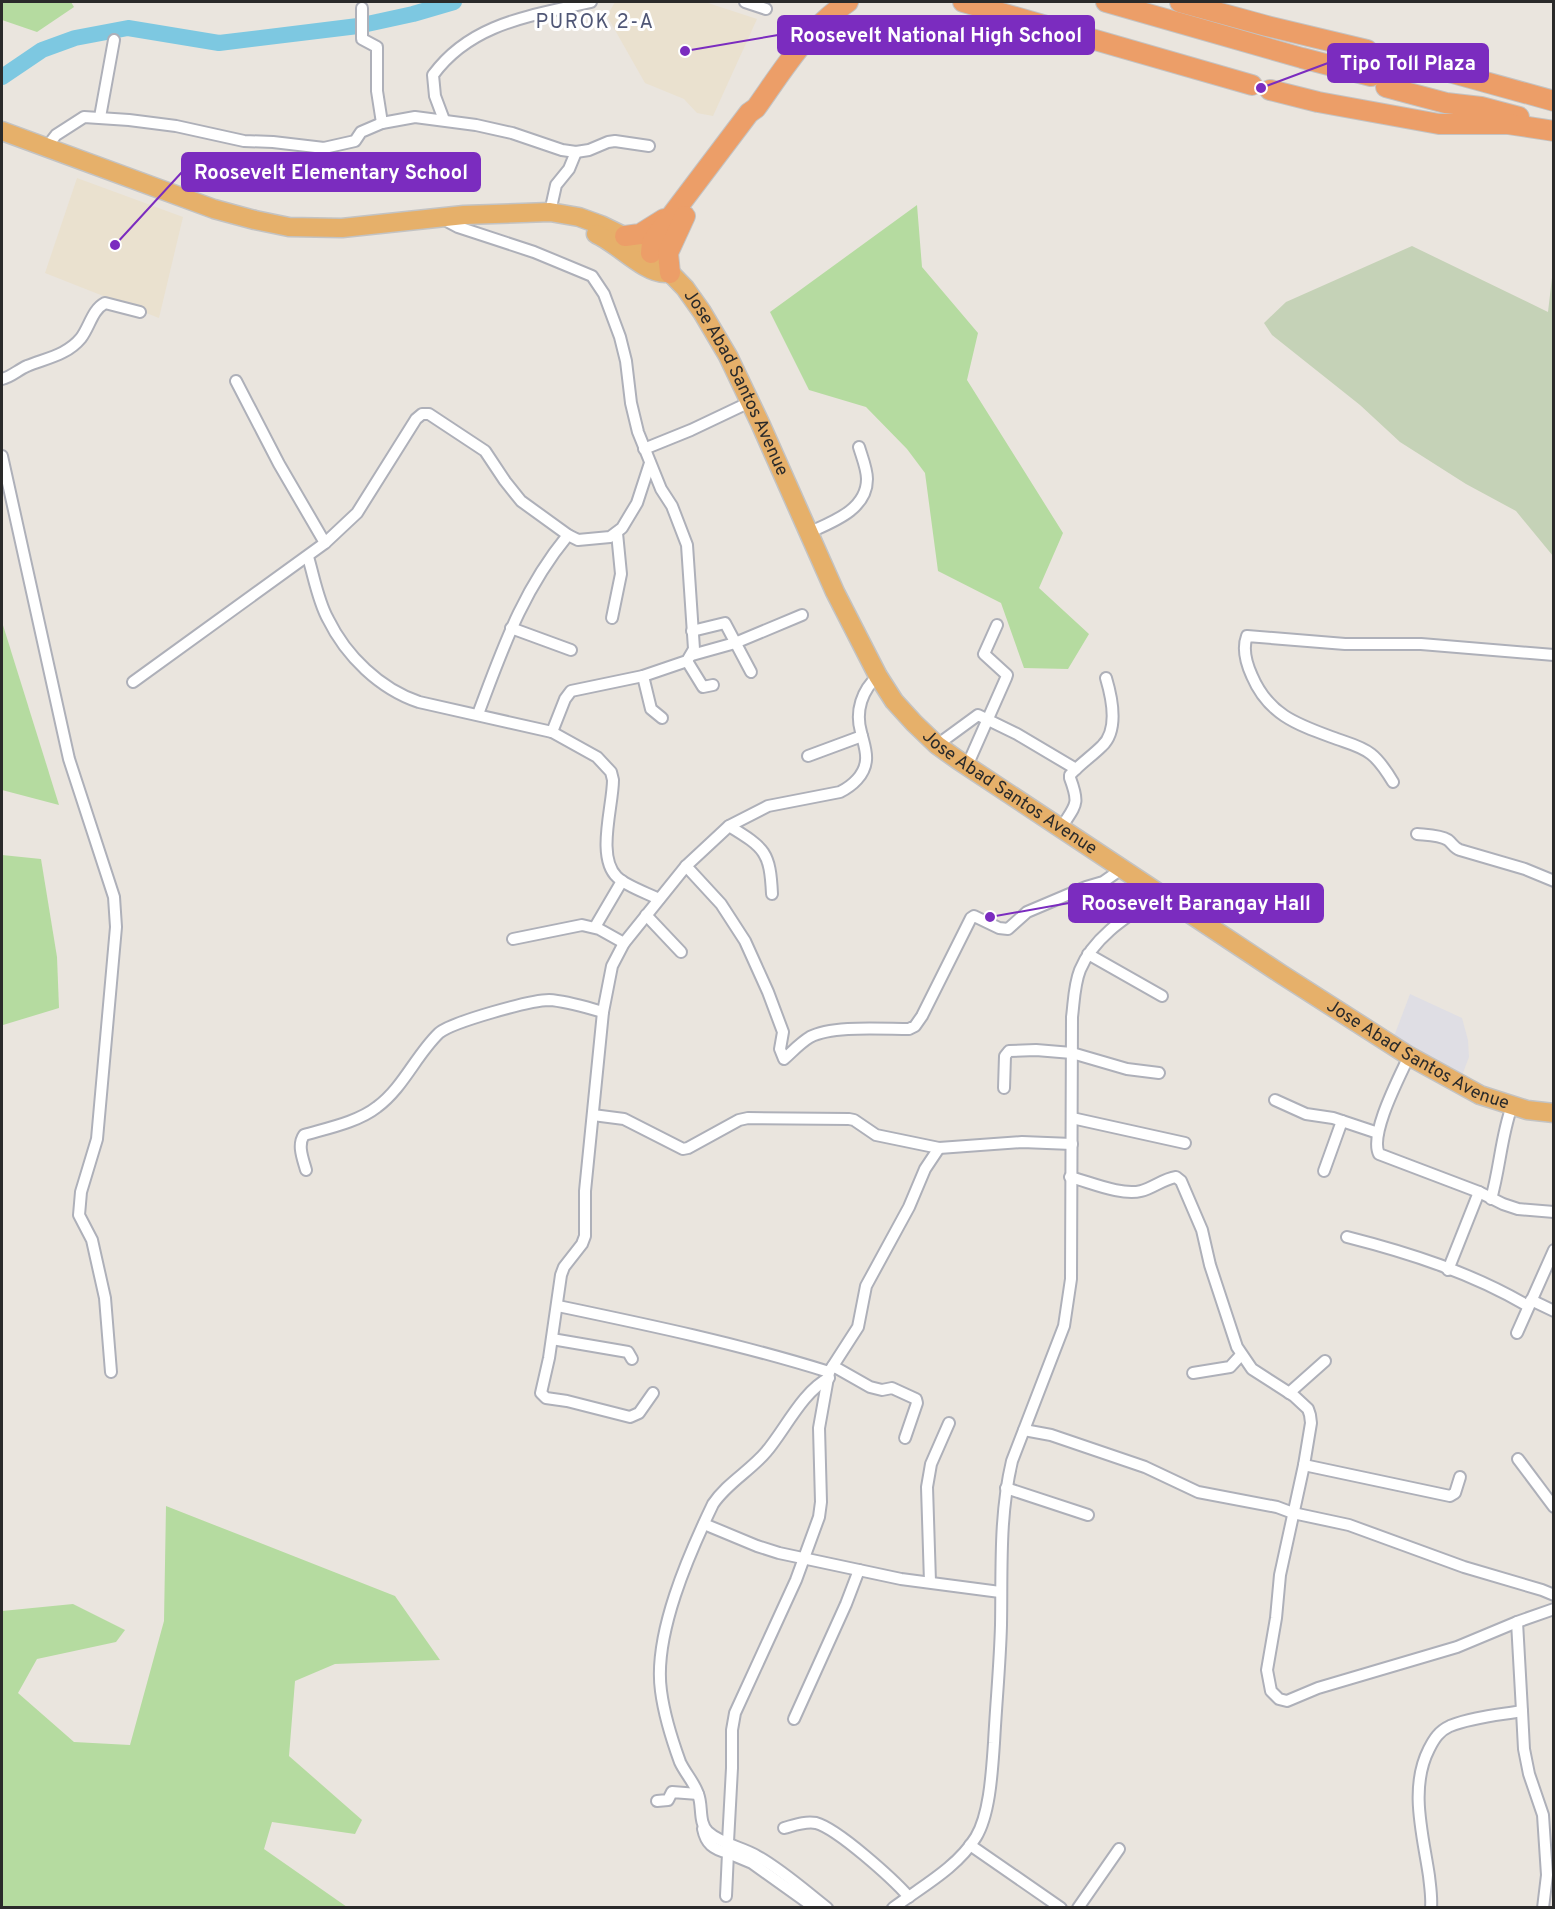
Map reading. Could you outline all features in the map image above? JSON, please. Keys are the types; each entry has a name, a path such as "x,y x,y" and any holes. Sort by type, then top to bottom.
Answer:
{"highway":[{"path":"680,213 650,230 620,239 626,246 638,253 651,253 664,244 680,213 754,117 756,108 796,50 833,11 848,2"},
{"path":"963,2 1317,102 1438,124 1508,124 1554,131"},
{"path":"1106,2 1265,46 1310,66 1554,119"},
{"path":"1180,2 1554,101"},
{"path":"1378,81 1446,103 1480,107 1554,126"},
{"name":"Jose Abad Santos Avenue","path":"2,131 214,209 266,223 318,229 440,218 550,212 579,217 620,239 656,272 670,273"},
{"path":"670,273 668,253 680,213"},
{"name":"Jose Abad Santos Avenue","path":"513,214 573,226 620,239"},
{"name":"Jose Abad Santos Avenue","path":"651,253 685,288 728,356 860,644 878,676 904,712 937,745 1409,1056 1480,1095 1527,1110 1554,1113"}],"street":[{"path":"444,120 435,96 433,75 452,54 495,26 525,16 591,2"},
{"path":"745,2 766,9"},
{"path":"362,10 362,39 376,47 377,91 382,123"},
{"path":"100,117 114,40"},
{"path":"46,148 56,135 84,117 176,126 244,141 324,148 355,141 361,132 382,123 415,117 512,133 562,150 576,152 615,141 649,146"},
{"path":"550,212 555,185 569,169 576,152"},
{"path":"440,218 592,276 604,294 620,337 633,410 644,449 687,544 694,649 690,658 703,687 713,685"},
{"path":"2,379 27,366 51,359 70,349 82,337 96,311 105,303 140,312"},
{"path":"236,381 279,464 325,543"},
{"path":"644,449 750,402"},
{"path":"134,682 325,543 357,513 417,418 422,414 429,414 484,451 521,501 578,540 610,537 617,533 637,503 650,463"},
{"path":"808,533 850,512 866,488 867,478 859,447"},
{"path":"2,456 69,759 114,897 116,927 97,1139 81,1192 79,1215 92,1240 105,1298 111,1371"},
{"path":"612,618 621,574 617,533"},
{"path":"478,714 511,628 537,577 568,535"},
{"path":"308,557 327,619 358,661 380,682 402,696 418,702 552,732 597,757 611,772 613,786 607,850 612,870 622,880 659,899"},
{"path":"552,732 567,694 571,691 643,676 735,643 802,615"},
{"path":"692,631 725,623 751,672"},
{"path":"968,766 1007,675 984,654 997,625"},
{"path":"511,628 571,650"},
{"path":"1394,782 1370,753 1308,728 1272,708 1256,686 1250,671 1245,655 1247,636 1345,644 1421,644 1554,655"},
{"path":"643,676 651,710 662,718"},
{"path":"653,1393 639,1413 630,1418 543,1396 541,1393 564,1267 582,1244 585,1236 585,1191 596,1064 612,966 624,943 686,866 729,826 768,806 840,792 850,787 858,779 867,762 859,718 863,693 878,676"},
{"path":"1061,828 1077,799 1070,778 1076,769 1104,746 1110,733 1113,712 1106,678"},
{"path":"937,745 972,717 978,715 1076,769"},
{"path":"808,756 862,736"},
{"path":"729,826 755,843 767,856 770,862 772,894"},
{"path":"1417,834 1443,838 1460,850 1525,869 1554,881"},
{"path":"686,866 721,904 745,941 783,1032 780,1049 784,1059 811,1037 820,1034 833,1031 909,1029 915,1026 971,918 974,916 999,928 1008,929 1026,912 1103,882 1123,868"},
{"path":"595,927 622,880"},
{"path":"893,1908 946,1869 970,1845 980,1830 990,1791 1000,1637 1000,1543 1006,1488 1012,1461 1058,1346 1069,1303 1075,987 1079,971 1088,954 1107,933 1161,894"},
{"path":"646,915 681,952"},
{"path":"513,939 582,925 595,927 624,943"},
{"path":"1088,954 1162,996"},
{"path":"306,1170 300,1146 304,1135 359,1117 375,1109 443,1030 536,1001 559,1001 603,1012"},
{"path":"1004,1088 1006,1052 1036,1050 1072,1053 1127,1069 1159,1073"},
{"path":"1409,1056 1378,1133 1377,1150 1379,1154 1518,1209 1554,1212"},
{"path":"1275,1100 1306,1114 1342,1121 1378,1133"},
{"path":"1491,1199 1497,1181 1506,1123 1512,1106"},
{"path":"593,1115 624,1119 683,1149 739,1120 748,1118 849,1119 876,1135 939,1148 1022,1142 1072,1144"},
{"path":"1072,1118 1185,1143"},
{"path":"1324,1171 1342,1121"},
{"path":"815,1908 728,1848 702,1826 698,1794 681,1762 663,1699 660,1674 664,1640 680,1578 720,1494 756,1463 793,1414 825,1381 858,1327 866,1286 909,1207 925,1169 939,1148"},
{"path":"1070,1178 1133,1193 1169,1178 1176,1177 1181,1181 1202,1230 1219,1294 1241,1355 1252,1370 1301,1402 1310,1415 1311,1423 1304,1465 1280,1575 1276,1618 1267,1670 1271,1691 1279,1699 1287,1701 1318,1688 1457,1647 1554,1609"},
{"path":"1448,1270 1479,1192"},
{"path":"1347,1237 1398,1250 1554,1311"},
{"path":"1517,1333 1554,1250"},
{"path":"558,1306 717,1341 788,1359 870,1387 882,1390 892,1388 904,1392 917,1402 905,1438"},
{"path":"552,1339 627,1352 632,1359"},
{"path":"1193,1373 1230,1367 1241,1355"},
{"path":"1289,1393 1325,1361"},
{"path":"726,1896 732,1730 735,1713 804,1558 819,1518 821,1502 819,1428 830,1372"},
{"path":"930,1582 927,1486 931,1464 949,1422"},
{"path":"1024,1430 1051,1435 1145,1467 1198,1492 1277,1507 1362,1529 1464,1567 1554,1595"},
{"path":"1518,1459 1554,1507"},
{"path":"1304,1465 1450,1496 1455,1493 1460,1477"},
{"path":"1006,1488 1088,1515"},
{"path":"704,1524 757,1546 804,1558 901,1579 1000,1592"},
{"path":"794,1719 840,1619 859,1570"},
{"path":"1517,1622 1526,1757 1529,1774 1543,1815 1547,1875 1544,1908"},
{"path":"1431,1908 1419,1811 1419,1776 1425,1756 1435,1738 1451,1726 1522,1711"},
{"path":"657,1801 668,1800 672,1792 698,1794"},
{"path":"784,1828 807,1822 830,1829 886,1874 909,1897"},
{"path":"970,1845 1061,1908"},
{"path":"728,1848 771,1864 827,1908"},
{"path":"1078,1908 1119,1849"}],"shaded area":[{"path":"615,2 705,2 757,19 713,116 697,113 684,99 645,83 607,16"},
{"path":"77,178 183,217 159,318 45,273"},
{"path":"1410,994 1462,1018 1468,1040 1469,1057 1461,1078 1393,1039"}],"green space":[{"path":"2,2 71,2 74,7 37,32 2,20"},
{"path":"917,205 922,267 978,333 967,380 1063,533 1039,588 1089,634 1068,669 1024,668 1001,603 938,571 925,473 907,449 866,407 809,390 770,312"},
{"path":"1412,246 1548,312 1553,269 1553,556 1516,511 1466,484 1400,442 1360,405 1272,335 1264,323 1286,302"},
{"path":"2,622 59,805 2,790"},
{"path":"2,855 41,859 57,957 59,1008 3,1025 2,1023"},
{"path":"166,1506 395,1596 440,1660 335,1664 295,1681 289,1756 362,1820 355,1834 272,1822 264,1849 347,1907 2,1907 2,1611 73,1604 125,1630 116,1642 37,1659 18,1693 74,1742 130,1745 164,1621"}],"waterway":[{"path":"2,77 42,50 75,38 128,28 219,43 358,26 454,2"}],"place":[{"name":"Roosevelt National High School","path":"685,51"},
{"name":"Tipo Toll Plaza","path":"1261,88"},
{"name":"Roosevelt Elementary School","path":"115,245"},
{"name":"Roosevelt Barangay Hall","path":"990,917"}],"district":[{"name":"PUROK 2-A","path":"595,23"}]}
